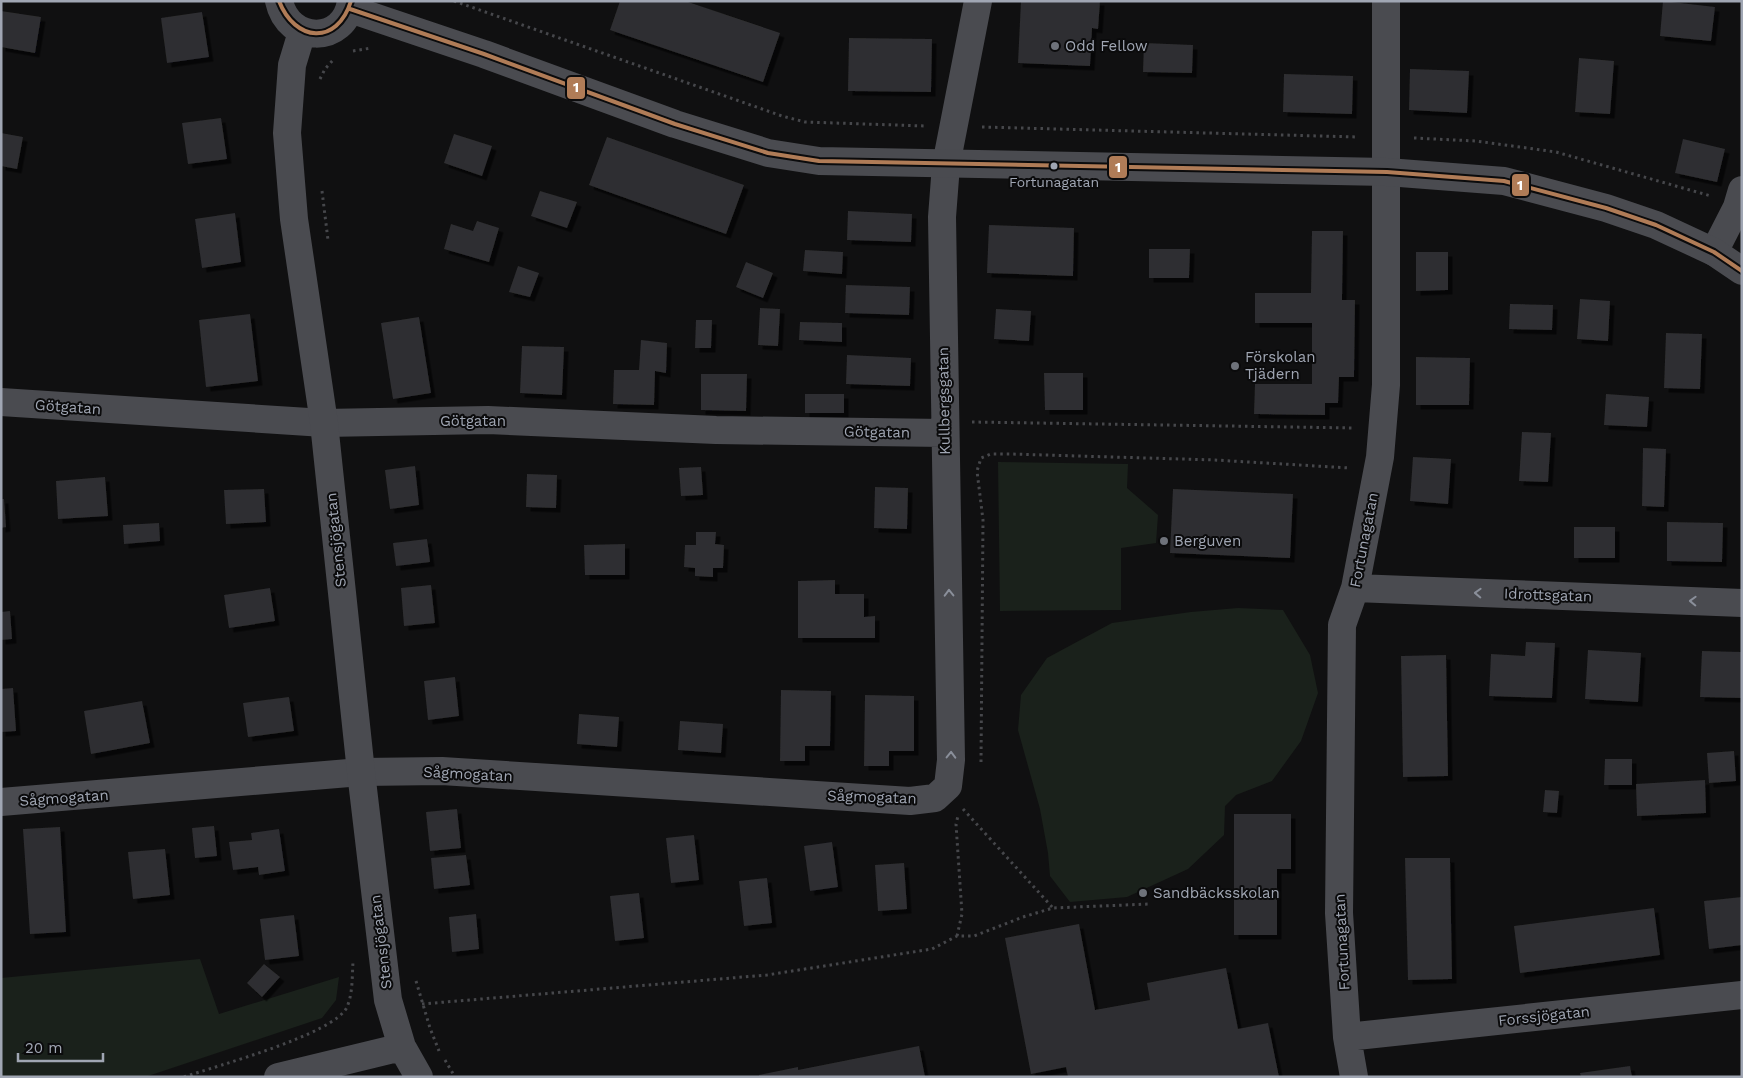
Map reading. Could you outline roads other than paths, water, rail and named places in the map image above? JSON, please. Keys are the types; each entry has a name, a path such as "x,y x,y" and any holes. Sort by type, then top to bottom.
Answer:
{"street":[{"path":"279,1 286,19 302,32 326,33 344,19 350,5 675,124 768,153 819,161 946,165 1387,172 1504,181 1606,208 1656,226 1714,252 1742,271"},
{"name":"Kullbergsgatan","path":"935,798 948,786 951,760 942,218 946,165 978,1"},
{"name":"Fortunagatan","path":"1354,1077 1347,1037 1339,913 1342,626 1355,588 1376,478 1383,428 1386,385 1386,1"},
{"name":"Stensjögatan","path":"302,32 292,65 287,133 294,219 324,423 361,772 388,1000 402,1047 418,1077"},
{"path":"1714,252 1739,198"},
{"name":"Götgatan","path":"1,402 324,423 488,420 716,430 944,428"},
{"name":"Idrottsgatan","path":"1355,588 1742,602"},
{"name":"Sågmogatan","path":"1,802 361,772 442,771 910,801 935,798"},
{"name":"Forssjögatan","path":"1347,1037 1742,995"},
{"path":"278,1077 402,1047"}],"place":[{"name":"Odd Fellow","path":"1055,46"},
{"name":"Fortunagatan","path":"1054,166"},
{"name":"Förskolan Tjädern","path":"1235,366"},
{"name":"Berguven","path":"1164,541"},
{"name":"Sandbäcksskolan","path":"1143,893"}]}
